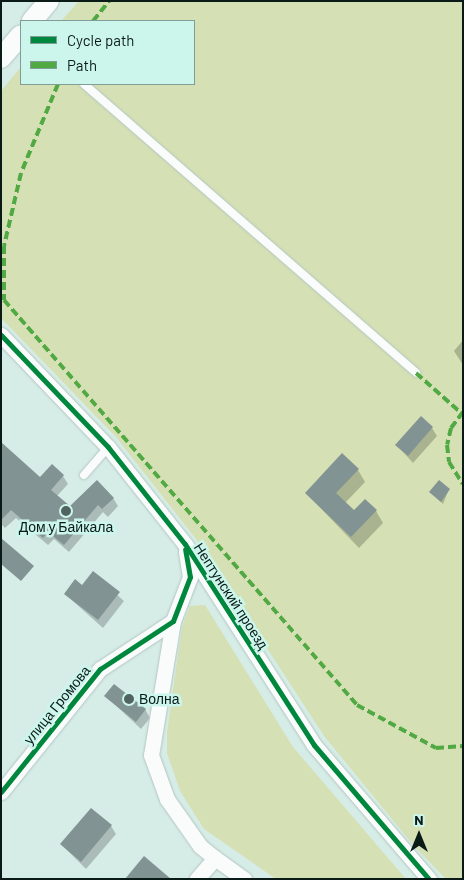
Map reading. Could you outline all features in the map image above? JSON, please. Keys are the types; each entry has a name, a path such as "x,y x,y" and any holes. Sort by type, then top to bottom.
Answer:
{"street":[{"path":"33,20 49,1"},
{"path":"1,58 20,36"},
{"name":"Нептунский проезд","path":"1,335 108,448 184,544 314,746 429,879"},
{"path":"184,544 190,577 172,621 151,755 167,799 200,846 244,879"},
{"name":"улица Громова","path":"1,792 100,669 172,621"},
{"path":"197,879 215,858"}],"lane":[{"path":"85,85 416,374"},
{"path":"84,475 108,448"}],"green space":[{"path":"79,1 463,1 463,879 446,879 414,846 324,736 196,539 115,436 1,318 1,91 20,68 20,85 195,85 195,20 62,20"},
{"path":"205,605 293,747 406,879 276,879 204,829 180,791 167,753 167,732 182,627 190,606"}],"building":[{"path":"421,416 433,427 408,456 395,445"},
{"path":"1,442 40,477 52,464 64,475 51,490 70,506 97,480 114,498 102,509 98,505 64,545 48,532 43,538 11,510 1,520"},
{"path":"342,453 359,469 336,493 354,510 365,499 377,510 351,537 305,493"},
{"path":"439,480 450,489 441,502 429,492"},
{"path":"1,538 34,566 21,581 1,564"},
{"path":"93,571 120,592 98,620 64,594 75,579 82,585"},
{"path":"114,684 146,709 136,722 104,696"},
{"path":"91,808 112,825 81,862 60,844"},
{"path":"144,856 171,879 125,879"}],"marked path":[{"path":"94,20 109,1"},
{"path":"58,85 21,173 4,246 4,300 357,705 436,748 463,746"},
{"path":"416,373 461,413"},
{"path":"463,412 451,428 447,445 449,462 463,484"}],"cycle path":[{"path":"1,335 108,447 185,544 314,745 429,879"},
{"path":"1,792 100,669 173,621 190,577 185,549"}],"place":[{"name":"Дом у Байкала","path":"66,511"},
{"name":"Волна","path":"129,699"}]}
